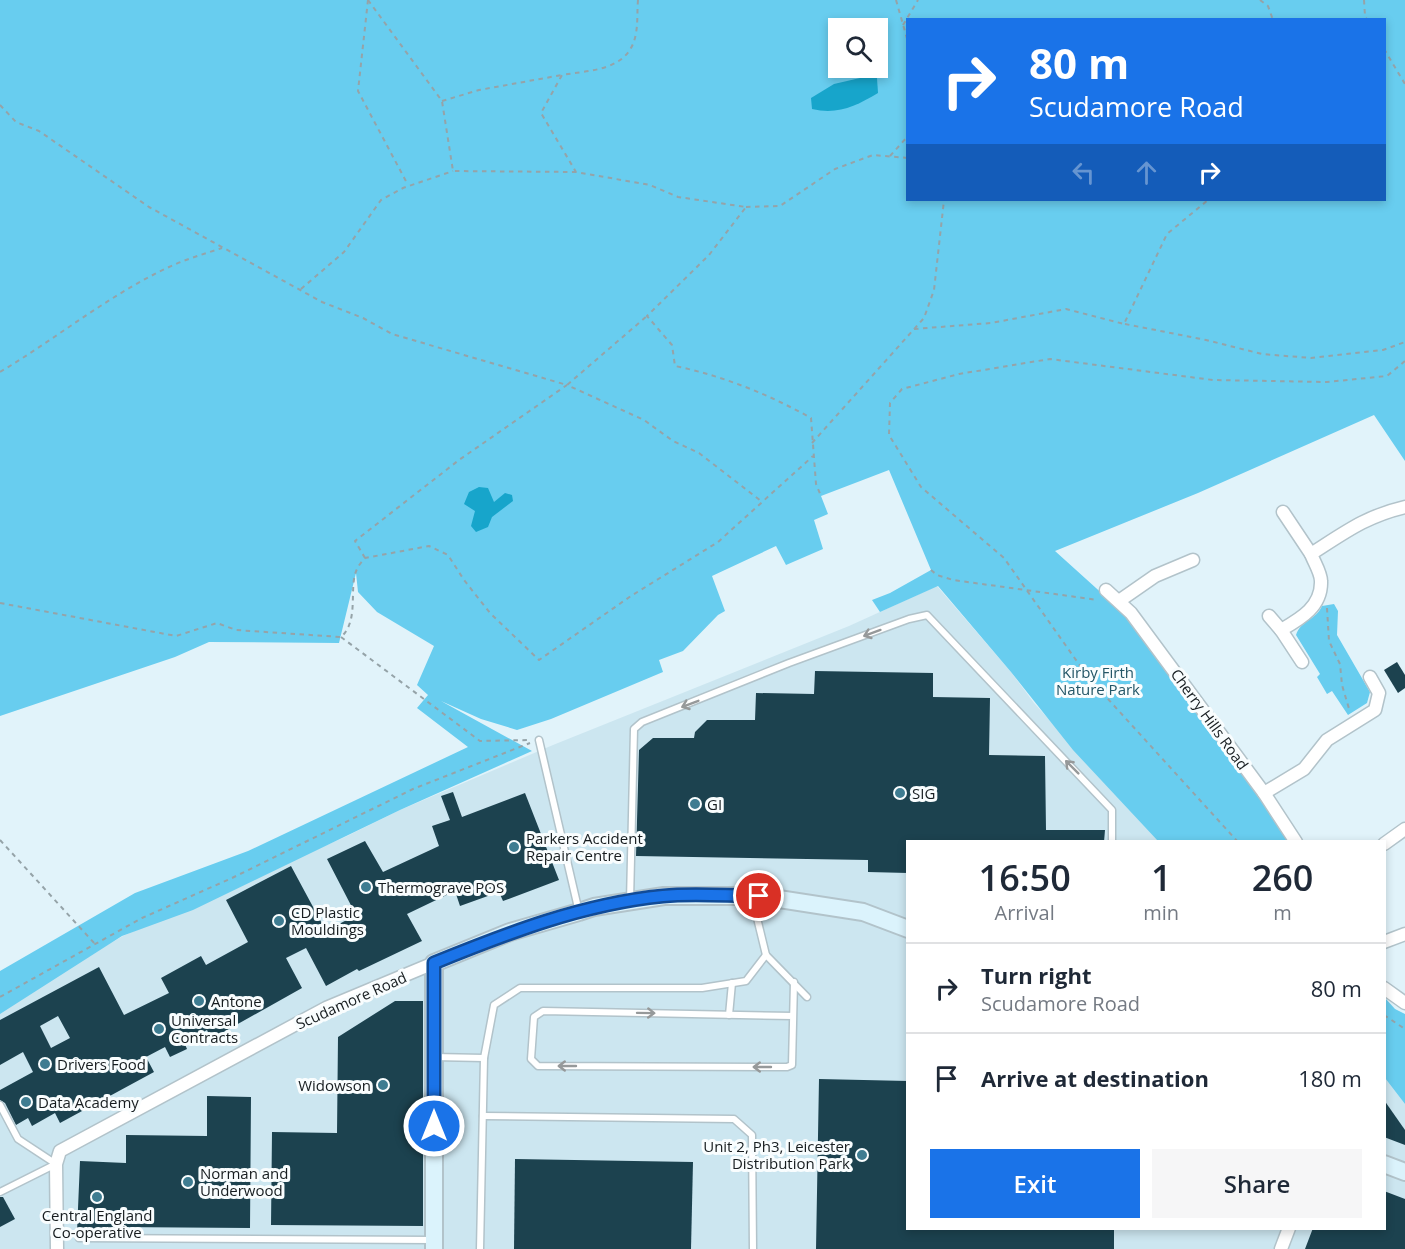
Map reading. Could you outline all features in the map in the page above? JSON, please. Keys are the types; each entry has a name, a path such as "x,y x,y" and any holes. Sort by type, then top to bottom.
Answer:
{"street":[{"path":"1311,554 1363,521 1380,513 1405,507"},
{"path":"1281,630 1303,617 1314,607 1321,580 1311,554 1283,512"},
{"path":"1112,595 1192,560"},
{"name":"Cherry Hills Road","path":"1112,595 1131,613 1264,793 1295,840"},
{"path":"1269,616 1302,662"},
{"path":"1264,793 1304,769 1327,740 1375,710 1379,693 1370,678"},
{"path":"1386,843 1405,829"},
{"name":"Scudamore Road","path":"56,1164 60,1151 326,1008 510,932 579,912 664,896 759,896 863,912 906,928"},
{"path":"1386,941 1405,934"},
{"path":"434,963 434,1244"},
{"path":"1386,989 1405,1003"},
{"path":"56,1164 57,1249"},
{"path":"1386,1165 1405,1172"},
{"path":"1281,1249 1287,1230"}],"lane":[{"path":"630,901 634,729 642,722 789,663 909,619 927,615 1112,810 1112,840"},
{"path":"539,740 579,912"},
{"path":"759,896 757,918 766,955 807,997"},
{"path":"480,1249 484,1058 494,1005 520,988 702,988 746,981 766,955"},
{"path":"793,1016 543,1011 534,1017 531,1059 538,1066 792,1065 794,982"},
{"path":"729,1015 732,983"},
{"path":"434,1058 484,1058"},
{"path":"0,1105 18,1139 56,1164"},
{"path":"483,1116 734,1119 752,1135 753,1249"},
{"path":"0,1192 56,1164"},
{"path":"79,1238 434,1244"}],"path":[{"path":"409,186 358,91 368,0 442,101 453,171"},
{"path":"442,101 479,90 609,68 628,54 636,34 638,0"},
{"path":"896,0 906,35"},
{"path":"907,18 918,0"},
{"path":"1260,0 1268,6 1272,18"},
{"path":"1364,0 1366,18"},
{"path":"903,25 906,20"},
{"path":"1386,52 1405,84"},
{"path":"562,75 541,113 576,172"},
{"path":"0,105 16,122 39,131 149,207 300,290 392,334 567,385 644,420 673,441 699,453 762,502"},
{"path":"890,156 906,138"},
{"path":"300,290 344,252 381,200 409,186 453,171 576,172 650,185 678,197 746,207 780,206 836,169 873,155 906,158"},
{"path":"812,444 924,318 934,290 944,201"},
{"path":"1124,324 1167,234 1207,201"},
{"path":"365,558 356,541 459,460 567,385 647,316 710,255 746,207"},
{"path":"0,372 37,350 98,307 169,267 223,248"},
{"path":"914,329 991,323 1066,309 1262,354 1311,358 1383,350 1405,342"},
{"path":"647,316 672,345 675,366 707,373 780,400 811,418 816,484 821,496"},
{"path":"1236,840 1088,677 1004,558 921,487 889,435 890,403 902,388 959,374 1050,359 1213,380 1327,382 1387,376 1405,361"},
{"path":"341,637 347,631 353,604 356,570 365,558 429,546 448,555 490,613 539,660 631,596 718,542 813,456"},
{"path":"931,570 953,580 1027,591 1103,600 1112,595"},
{"path":"1317,598 1326,608 1329,641 1340,664 1342,685 1354,723"},
{"path":"0,603 176,636 218,623 236,630 341,637 480,741 539,740"},
{"path":"0,998 142,918 232,878 413,789 539,740"},
{"path":"0,840 95,944"},
{"path":"1386,1016 1405,1029"}],"shaded area":[{"path":"860,78 877,78 878,93 862,102 839,110 812,109 811,98 834,84"},
{"path":"479,487 488,488 494,502 505,493 512,495 513,501 492,517 488,527 476,532 471,526 475,511 464,504 469,492"},
{"path":"937,586 1011,672 1034,703 1158,840 906,840 906,1230 1386,1230 1386,1079 1405,1104 1405,1249 0,1249 0,1007 123,936 345,837 400,810 553,745 849,626"}],"green space":[{"name":"Kirby Firth Nature Park","path":"0,0 1405,0 1405,461 1374,415 1198,493 1055,551 1127,616 1232,758 1288,840 1157,840 1073,750 938,586 880,612 872,600 890,593 931,570 889,470 821,496 828,514 814,520 823,549 786,565 776,546 712,576 725,611 718,615 683,651 659,660 663,672 551,719 517,730 481,719 441,701 532,751 400,810 193,910 122,936 0,1014 0,971 135,893 248,851 468,747 417,708 428,695 417,685 434,646 377,612 358,592 356,573 339,643 209,642 175,657 0,716"},
{"path":"1334,604 1338,611 1337,635 1370,692 1367,703 1348,715 1332,691 1327,694 1317,677 1320,674 1296,635 1301,626 1316,615 1322,606"},
{"path":"1386,999 1395,1009 1405,1014 1405,1104 1386,1079"}],"building":[{"path":"1397,662 1405,675 1405,688 1398,693 1384,670"},
{"name":"SIG","path":"815,671 933,673 933,697 990,698 989,755 1045,756 1046,830 1105,830 1104,840 906,840 906,873 868,872 868,860 636,856 639,750 653,738 694,738 695,732 707,720 755,720 756,693 814,694"},
{"path":"453,792 462,817 525,793 559,880 503,901 499,892 460,906 455,891 407,914 422,941 359,971 357,969 326,986 306,948 286,958 302,988 211,1039 207,1030 184,1042 187,1049 170,1057 165,1047 146,1057 154,1072 60,1123 55,1113 32,1126 28,1118 16,1125 5,1103 0,1100 0,1090 33,1072 23,1052 0,1065 0,1020 99,967 124,1015 169,993 161,978 201,956 206,965 248,942 226,900 291,866 326,931 356,915 327,859 365,841 383,872 439,846 432,826 450,820 441,796","holes":["58,1016 70,1038 51,1048 40,1026"]},
{"name":"Widowson","path":"395,1001 423,1001 423,1226 271,1225 272,1132 337,1133 338,1037"},
{"name":"Unit 2, Ph3, Leicester Distribution Park","path":"819,1079 906,1081 906,1230 1114,1230 1114,1249 816,1249"},
{"name":"Norman and Underwood","path":"207,1096 251,1097 250,1228 115,1227 115,1233 77,1232 80,1161 126,1163 126,1135 207,1136"},
{"path":"1386,1103 1405,1130 1405,1145 1386,1138"},
{"path":"515,1159 693,1162 691,1249 514,1249"},
{"path":"1386,1192 1405,1199 1405,1249 1305,1249 1312,1230 1386,1230"},
{"path":"0,1197 3,1197 15,1219 0,1227"}],"place":[{"name":"SIG","path":"900,793"},
{"name":"GI","path":"695,804"},
{"name":"Parkers Accident Repair Centre","path":"514,847"},
{"name":"Thermograve POS","path":"366,887"},
{"name":"CD Plastic Mouldings","path":"279,921"},
{"name":"Antone","path":"199,1001"},
{"name":"Universal Contracts","path":"159,1029"},
{"name":"Drivers Food","path":"45,1064"},
{"name":"Widowson","path":"383,1085"},
{"name":"Data Academy","path":"26,1102"},
{"name":"Unit 2, Ph3, Leicester Distribution Park","path":"862,1155"},
{"name":"Norman and Underwood","path":"188,1182"},
{"name":"Central England Co-operative","path":"97,1197"}],"route":[{"path":"434,1126 434,963 510,932 594,907 664,896 759,896"}]}
